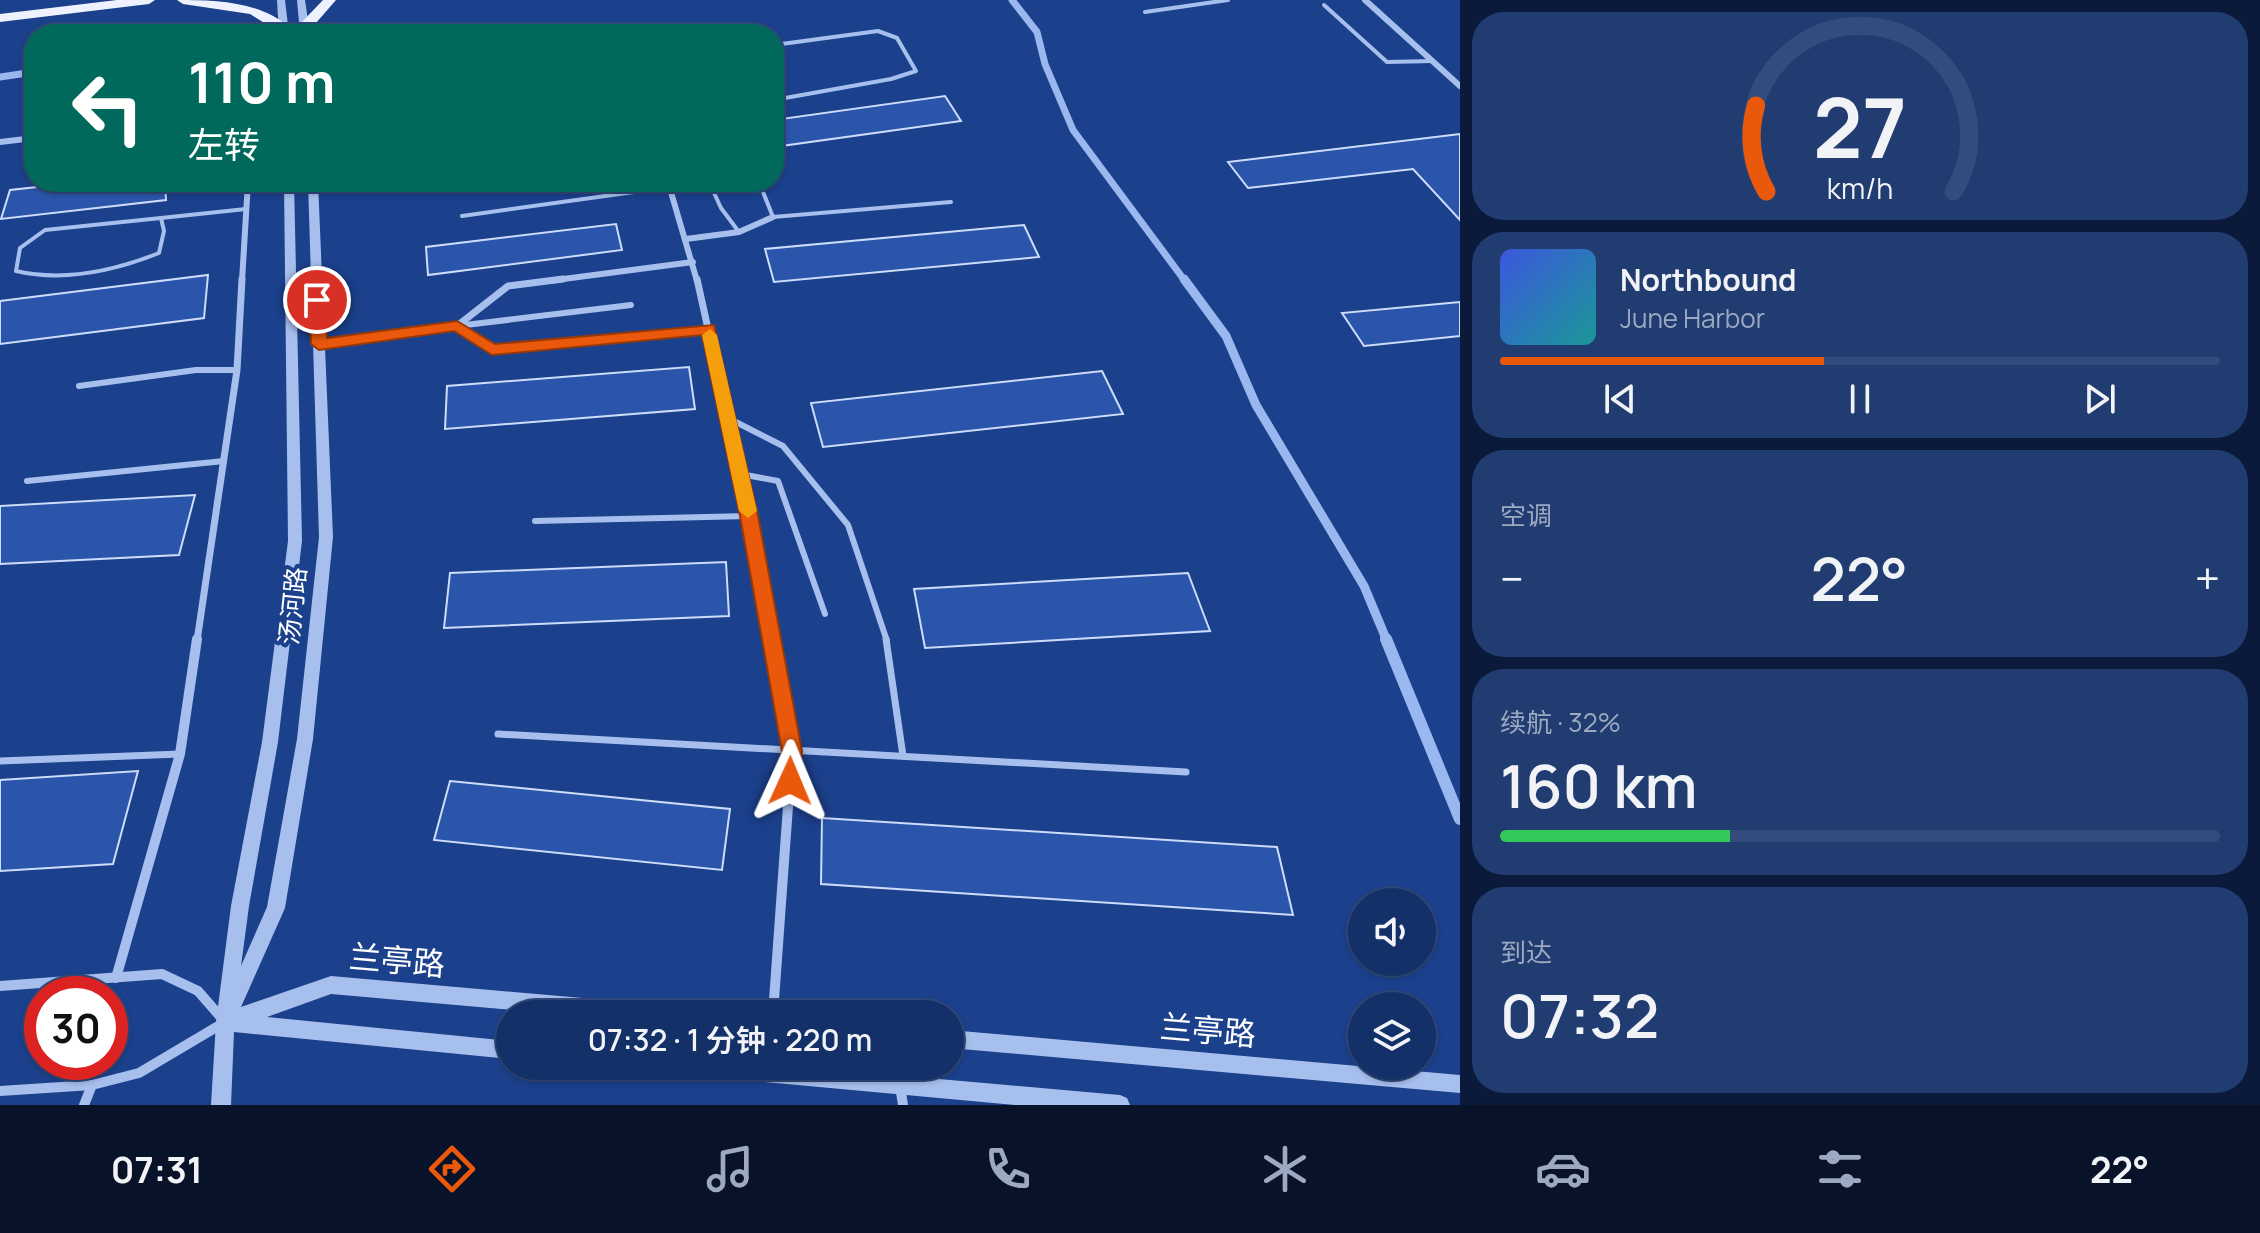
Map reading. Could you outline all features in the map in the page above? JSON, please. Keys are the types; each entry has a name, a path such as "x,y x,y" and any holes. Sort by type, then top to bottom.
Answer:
{"main road":[{"path":"0,18 149,0"},
{"path":"183,0 254,11 274,24"},
{"path":"310,24 330,0"}],"street":[{"path":"281,0 283,24"},
{"path":"301,0 303,24"},
{"path":"1365,0 1460,86"},
{"path":"0,142 24,139"},
{"path":"117,976 180,754 237,370 247,192"},
{"name":"汤河路","path":"221,1105 225,1022 240,906 270,742 295,541 289,192"},
{"name":"汤河路","path":"225,1022 276,908 305,739 326,537 313,192"},
{"path":"671,192 693,262 728,418 792,751 774,1000"},
{"path":"686,239 739,232 773,217"},
{"path":"319,344 457,326 508,286 693,262"},
{"path":"457,326 492,350 708,329"},
{"path":"128,977 162,974 198,991 225,1022"},
{"path":"0,986 24,984"},
{"name":"兰亭路","path":"225,1022 331,985 503,1000"},
{"path":"0,1091 92,1085 139,1073 225,1022 496,1049"},
{"name":"兰亭路","path":"964,1040 1460,1084"},
{"path":"844,1080 1120,1105"},
{"path":"84,1105 92,1085"},
{"path":"900,1085 903,1105"}],"lane":[{"path":"1145,12 1228,0"},
{"path":"1324,5 1387,62 1433,61"},
{"path":"784,44 878,31 897,38 916,71 891,79 784,98"},
{"path":"462,216 622,192"},
{"path":"714,192 739,232"},
{"path":"763,192 773,217 951,202"},
{"path":"161,217 164,231 159,253 132,266 34,277 16,271 20,248 45,230 161,217 246,209"},
{"path":"457,326 631,305"},
{"path":"79,386 196,370 237,370"},
{"path":"728,418 783,446 848,525 890,652 903,756"},
{"path":"27,481 224,461"},
{"path":"740,474 778,481 825,614"},
{"path":"535,521 749,516"},
{"path":"498,734 1186,772"},
{"path":"0,761 180,754"}],"building":[{"path":"945,96 961,121 784,146 784,119"},
{"path":"1460,134 1460,220 1413,169 1248,188 1228,162"},
{"path":"10,190 166,192 166,200 1,219"},
{"path":"616,224 622,250 428,275 426,247"},
{"path":"1024,225 1039,257 774,282 765,249"},
{"path":"208,275 204,318 0,344 0,301"},
{"path":"1460,302 1460,336 1364,346 1342,313"},
{"path":"689,367 695,409 445,429 447,386"},
{"path":"1102,371 1123,414 823,447 811,403"},
{"path":"195,495 179,555 0,564 0,506"},
{"path":"726,562 729,616 444,628 450,573"},
{"path":"1188,573 1210,631 925,648 914,589"},
{"path":"138,771 113,864 0,871 0,780"},
{"path":"450,781 730,809 722,870 434,840"},
{"path":"822,818 1277,847 1293,915 821,884"}],"waterway":[{"path":"1012,0 1037,32 1045,64 1073,130 1185,281"},
{"path":"0,77 24,73"},
{"path":"1184,279 1226,336 1256,405 1364,586 1387,641"},
{"path":"1386,639 1460,819"}],"slow traffic":[{"path":"710,335 748,511"}],"route":[{"path":"317,300 319,344 457,326 492,350 708,329 749,516 792,751 790,781"}]}
